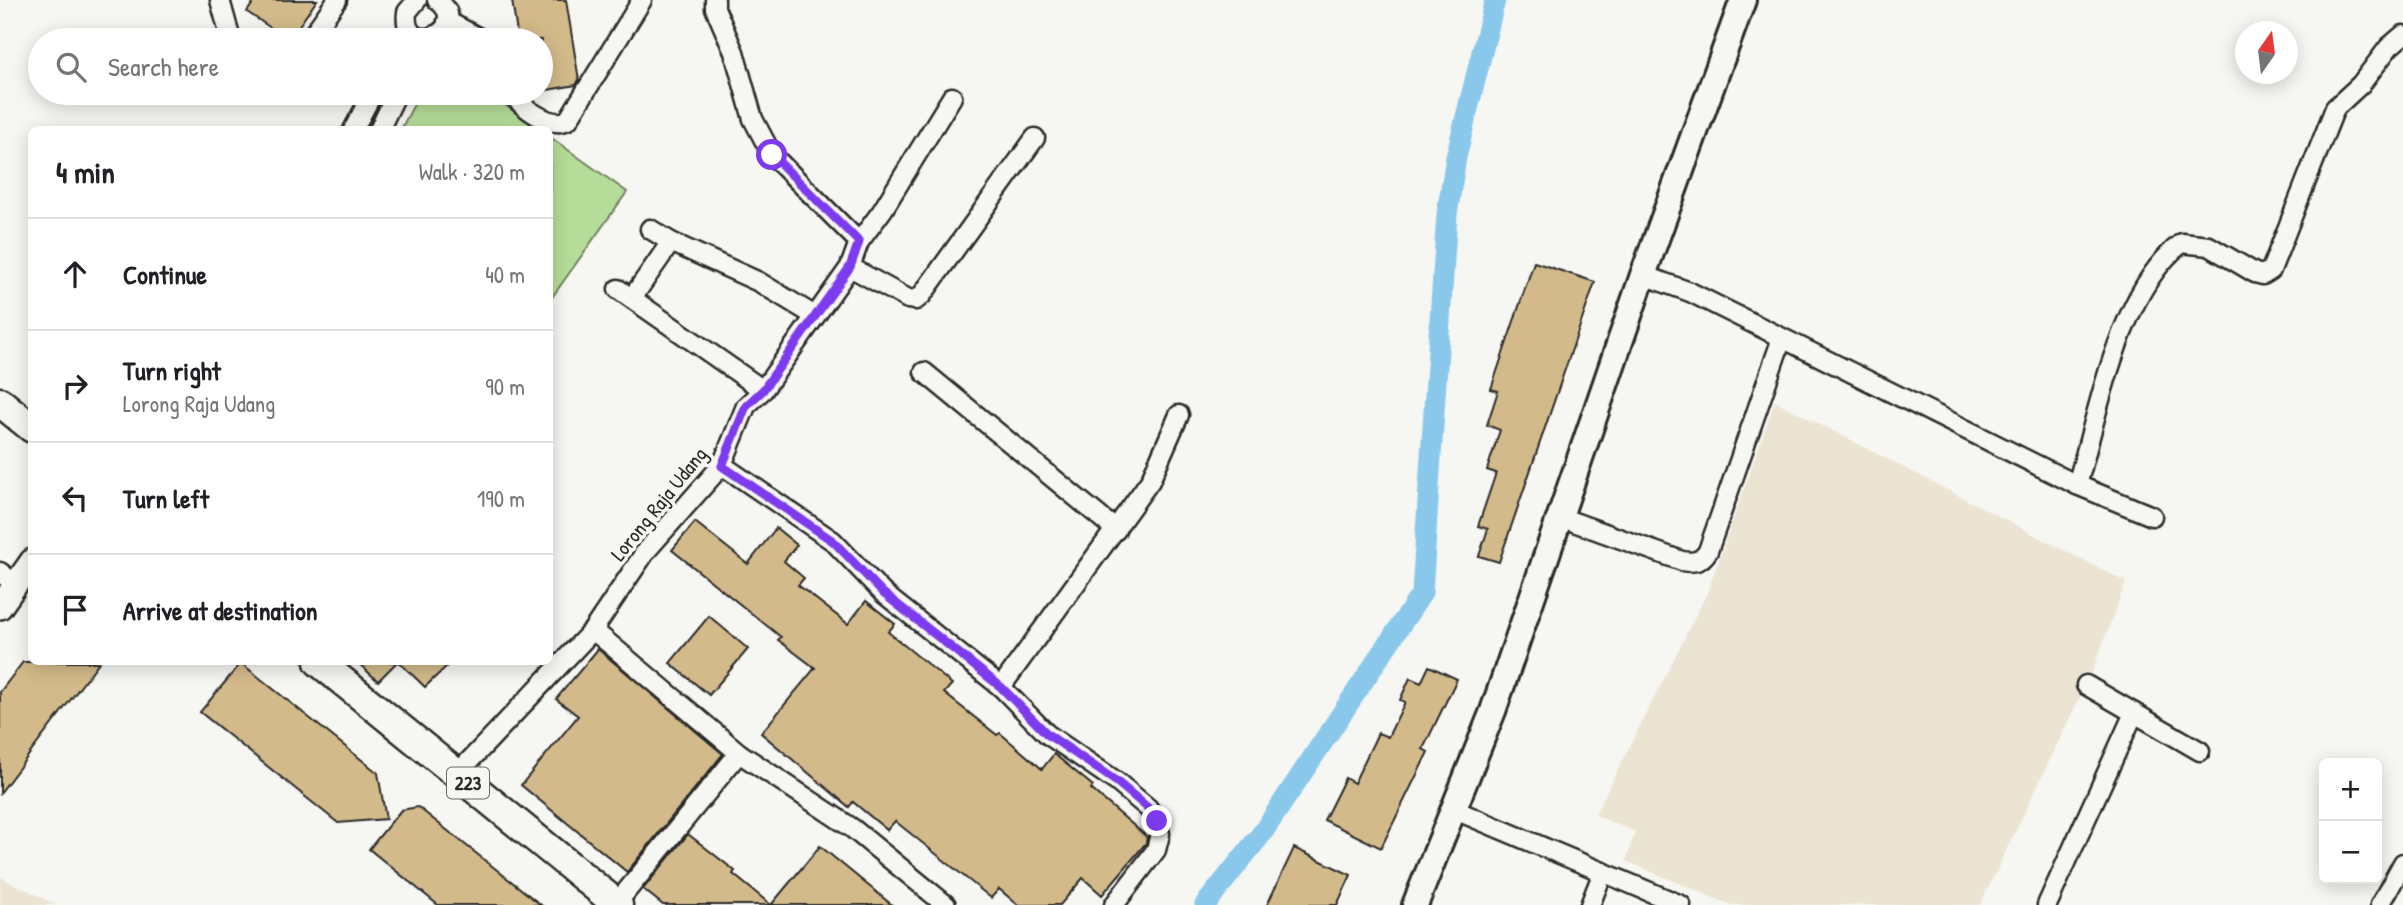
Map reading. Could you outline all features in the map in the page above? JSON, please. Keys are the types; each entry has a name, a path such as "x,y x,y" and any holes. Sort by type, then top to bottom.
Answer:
{"main road":[{"path":"1415,905 1493,710 1643,275 1744,0"},
{"path":"0,402 28,424"},
{"name":"223","path":"323,665 617,904"}],"street":[{"path":"220,0 228,28"},
{"path":"317,28 337,0"},
{"path":"437,0 445,8 445,28"},
{"path":"526,105 549,121 562,124 568,120 642,0"},
{"path":"715,0 715,8 734,52 753,119 772,155 859,242"},
{"path":"405,28 409,2"},
{"path":"447,21 460,28"},
{"path":"2077,485 2118,342 2139,293 2169,253 2182,243 2209,246 2255,273 2263,275 2271,270 2335,108 2361,84 2389,47 2403,35"},
{"name":"Lorong Raja Udang","path":"457,774 593,630 646,551 722,466 746,406 763,390 850,267 859,242 882,211 952,97"},
{"path":"356,126 367,105"},
{"path":"381,126 391,105"},
{"path":"850,267 908,299 916,300 1035,138"},
{"path":"650,229 671,242 759,282 815,316"},
{"path":"671,242 625,293 763,390"},
{"path":"1643,275 1690,292 2077,485 2152,516"},
{"path":"1560,517 1682,561 1700,560 1708,551 1782,338"},
{"path":"924,372 1116,530"},
{"path":"1001,687 1150,481 1179,415"},
{"path":"722,466 833,541 883,593 1001,687 1047,734 1117,782 1148,808 1157,821 1160,834 1156,850 1114,905"},
{"path":"0,607 22,570"},
{"path":"593,630 739,753 852,828 934,901"},
{"path":"2086,685 2200,751"},
{"path":"2047,905 2134,713"},
{"path":"617,904 739,753"},
{"path":"1455,810 1681,905"},
{"path":"2380,905 2403,863"},
{"path":"1590,905 1602,872"}],"shaded area":[{"path":"1775,401 2126,582 2092,672 1980,905 1731,905 1626,861 1635,832 1595,815 1707,593"},
{"path":"0,877 57,905 0,905"}],"green space":[{"path":"414,105 505,105 535,126 403,126"},
{"path":"553,139 627,192 553,296"}],"building":[{"path":"255,0 317,0 297,28 271,28 247,12"},
{"path":"512,0 566,0 579,80 576,85 553,89 553,28 516,28"},
{"path":"1534,262 1595,282 1499,562 1479,556 1488,529 1478,526 1496,473 1487,470 1500,430 1487,425 1498,391 1491,389"},
{"path":"695,522 748,564 776,528 797,545 784,561 804,578 798,585 848,624 866,601 895,624 888,632 952,684 944,693 997,735 1000,733 1042,769 1054,754 1147,837 1146,843 1102,895 1083,878 1060,905 1018,905 999,889 991,898 895,821 887,830 853,802 849,807 761,733 815,668 778,640 781,637 672,550"},
{"path":"709,616 748,649 709,695 670,663"},
{"path":"598,649 723,754 627,872 521,785 578,716 556,699"},
{"path":"23,662 28,662 28,665 97,665 0,793 0,692"},
{"path":"239,665 243,665 378,773 386,819 338,823 200,712"},
{"path":"360,665 394,665 378,681"},
{"path":"402,665 448,665 425,687"},
{"path":"1429,666 1457,679 1423,749 1428,752 1381,848 1324,820 1345,778 1354,783 1378,733 1388,737 1405,702 1400,700 1410,678 1421,683"},
{"path":"418,807 541,905 438,905 369,849 401,810"},
{"path":"688,834 735,871 733,874 771,905 663,905 643,889"},
{"path":"820,846 892,905 771,905"},
{"path":"1294,848 1351,875 1337,905 1267,905"}],"waterway":[{"path":"1205,905 1263,832 1422,593 1447,214 1456,157 1495,0"}],"route":[{"path":"772,155 859,242 850,267 763,390 746,406 722,466 833,541 883,593 1001,687 1047,734 1117,782 1148,808 1157,821"}]}
